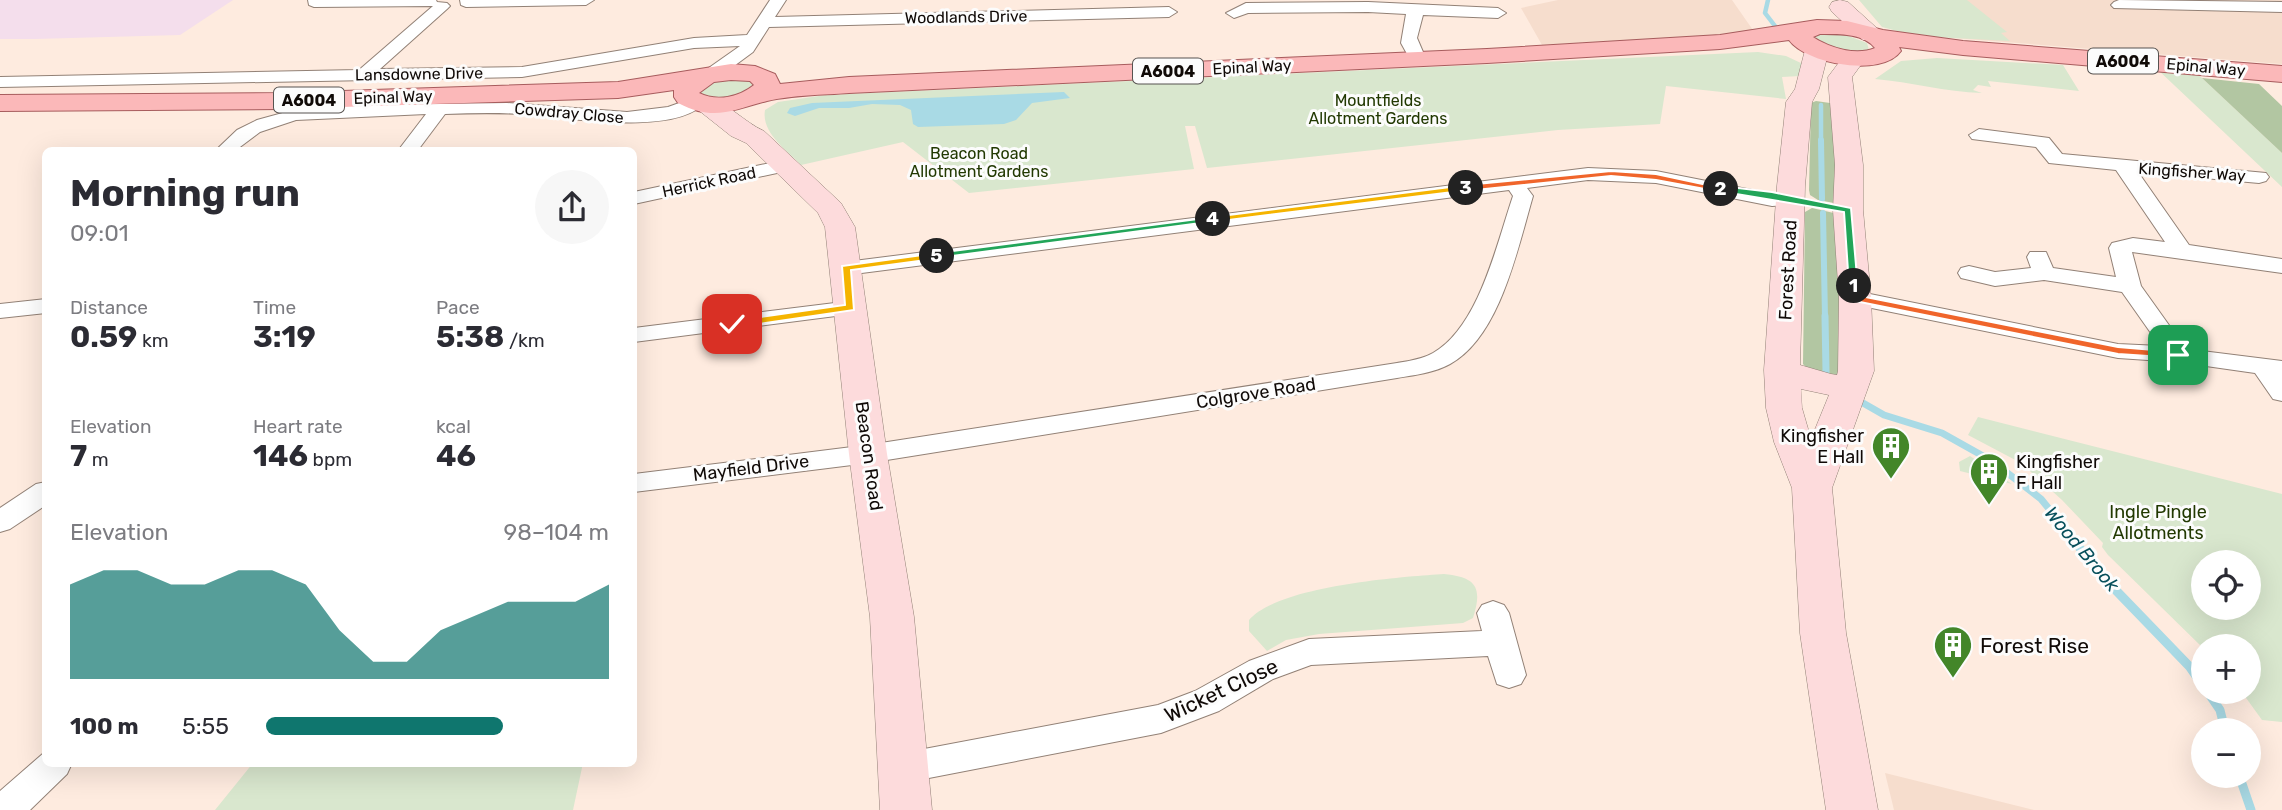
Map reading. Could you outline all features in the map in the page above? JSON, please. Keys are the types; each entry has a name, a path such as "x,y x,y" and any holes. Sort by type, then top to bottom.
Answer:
{"main road":[{"path":"1812,39 1835,20 1839,3"},
{"path":"1839,3 1878,41"},
{"name":"A6004","path":"1845,28 1878,41 1873,58 1854,58 1812,39 1845,28"},
{"name":"Epinal Way","path":"0,103 281,101 618,90 700,92 736,103 754,71 849,85 1812,39"},
{"name":"Forest Road","path":"1812,39 1807,89 1799,102 1782,370 1784,408 1793,442 1812,488 1824,633 1852,810"},
{"name":"Epinal Way","path":"1878,41 2282,74"},
{"name":"Forest Road","path":"1812,488 1856,371 1855,298 1848,210 1849,165 1845,103 1840,77 1854,58"},
{"path":"754,71 751,111 755,137"},
{"name":"Beacon Road","path":"700,92 740,130 755,137 837,217 892,617 906,810"},
{"path":"1791,200 1848,210"},
{"path":"1782,370 1801,379 1830,386 1850,386"}],"street":[{"path":"314,2 586,0"},
{"path":"700,92 754,71 763,22 778,0"},
{"path":"364,75 435,3"},
{"path":"1239,8 1315,4 1414,11 1434,9 1498,13"},
{"path":"2119,5 2282,7"},
{"path":"1414,11 1408,42 1418,59"},
{"name":"Woodlands Drive","path":"763,22 1169,12"},
{"name":"Lansdowne Drive","path":"0,82 522,72 694,43 754,71"},
{"name":"Cowdray Close","path":"229,147 250,128 284,116 308,112 530,109 601,117 640,118 669,114 700,92"},
{"path":"411,147 439,109"},
{"name":"Kingfisher Way","path":"1979,135 2042,142 2056,159 2259,177"},
{"name":"Herrick Road","path":"637,197 784,166"},
{"name":"Kingfisher Way","path":"2124,167 2182,251"},
{"path":"637,334 848,288 1513,182 1611,173 1656,177 1772,200 1791,200"},
{"name":"Colgrove Road","path":"868,454 1356,378 1441,359 1458,348 1470,334 1483,311 1523,196 1513,182"},
{"path":"2178,355 2130,286 2120,248 2133,245 2282,266"},
{"path":"1969,274 1995,279 2041,265 2130,286"},
{"path":"1855,298 2118,351 2178,355 2272,368 2282,393"},
{"path":"0,311 42,306"},
{"name":"Mayfield Drive","path":"637,483 868,454"},
{"path":"0,522 42,494"},
{"name":"Wicket Close","path":"903,768 1161,719 1207,701 1261,670 1309,652 1497,628 1509,675"},
{"path":"5,810 50,767"}],"shaded area":[{"path":"0,0 233,0 180,35 0,39"},
{"path":"1558,0 1732,0 1755,33 1542,45 1521,8"},
{"path":"1884,0 2282,0 2282,64 1941,37"},
{"path":"1885,773 2034,810 1894,810"}],"green space":[{"path":"1859,0 1967,0 2007,32 2001,33 2010,41 1916,36 1882,27"},
{"path":"1843,34 1867,43 1869,50 1839,54 1809,35"},
{"path":"1758,52 1786,56 1803,64 1800,76 1782,77 1786,99 1666,86 1660,124 1558,130 1207,168 1195,126 1185,126 1194,169 969,193 903,142 801,165 771,134 765,118 765,110 778,102 826,95"},
{"path":"1937,58 2063,65 2079,91 1988,81 1991,87 1978,85 1973,90 1982,93 1875,79 1901,61"},
{"path":"2156,68 2194,71 2282,153 2282,187"},
{"path":"718,78 756,81 752,92 718,100 698,95 698,87"},
{"path":"2202,78 2259,84 2282,106 2282,153"},
{"path":"1816,101 1837,104 1834,203 1818,200 1810,195 1809,190 1811,103"},
{"path":"1812,208 1838,214 1842,377 1810,372 1803,364 1805,212"},
{"name":"Ingle Pingle Allotments","path":"1978,417 2282,494 2282,722 2262,720 2250,704 2261,704 2261,634 2191,634 2191,636 2108,555 2102,547 2103,543 2062,500 2021,463 1968,435"},
{"path":"1970,456 2012,484 1960,471 1959,462"},
{"path":"1444,574 1463,578 1474,586 1477,598 1473,618 1463,623 1319,634 1286,640 1267,651 1249,631 1249,620 1264,608 1312,591 1370,581"},
{"path":"250,767 582,767 573,810 215,810"}],"water":[{"path":"1064,92 1070,98 1032,103 1016,120 1004,124 918,127 913,124 911,110 900,105 819,108 795,116 787,113 790,108 812,103"}],"waterway":[{"name":"Wood Brook","path":"1768,0 1765,13 1775,26"},
{"name":"Wood Brook","path":"1821,105 1821,140"},
{"name":"Wood Brook","path":"1821,140 1822,199"},
{"name":"Wood Brook","path":"1823,213 1825,318"},
{"name":"Wood Brook","path":"1825,316 1826,372"},
{"name":"Wood Brook","path":"1863,403 1884,415 1942,433 1992,461 2041,499 2072,537"},
{"name":"Wood Brook","path":"2070,536 2104,578 2191,669"},
{"name":"Wood Brook","path":"2216,704 2222,718"},
{"name":"Wood Brook","path":"2243,788 2251,810"}],"place":[{"name":"Kingfisher E Hall","path":"1891,480"},
{"name":"Kingfisher F Hall","path":"1989,506"},
{"name":"Forest Rise","path":"1953,679"}],"route":[{"path":"732,324 851,308 846,268 1229,217 1513,182 1611,173 1656,177 1746,194 1772,195 1848,210 1855,298 2118,351 2178,355"}],"park label":[{"name":"Mountfields Allotment Gardens","path":"1378,109"},
{"name":"Beacon Road Allotment Gardens","path":"979,162"}]}
